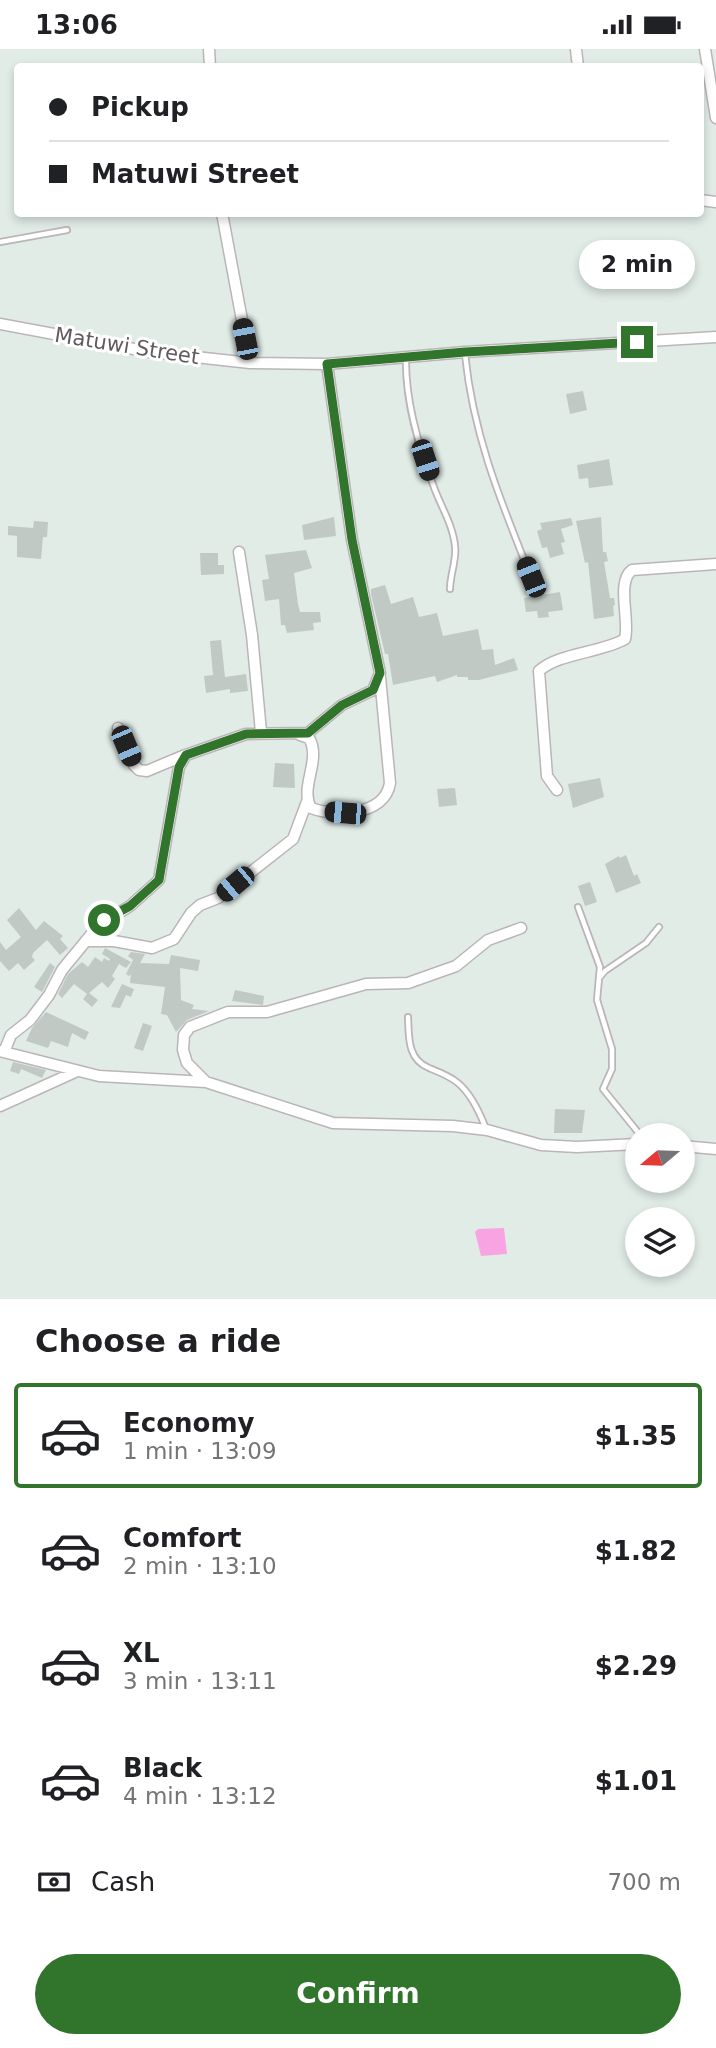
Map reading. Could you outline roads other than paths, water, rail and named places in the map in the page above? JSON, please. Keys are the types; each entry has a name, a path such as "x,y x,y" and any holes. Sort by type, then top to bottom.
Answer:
{"street":[{"path":"705,49 716,118"},
{"path":"223,217 250,363"},
{"name":"Matuwi Street","path":"0,324 137,350 250,363 327,364 465,352 716,337"},
{"path":"308,799 309,805 315,810 352,812 374,804 389,790 380,673 352,540 327,364"},
{"path":"239,552 252,635 261,732"},
{"path":"556,790 547,776 539,671 547,664 598,651 625,639 628,626 625,581 632,570 716,564"},
{"path":"300,734 315,729 348,702 373,690 380,673"},
{"path":"86,941 114,941 152,948 174,939 191,913 200,905 223,894 293,839 308,799 314,749 309,738 300,734 246,734 147,771 139,770 134,765 118,728"},
{"path":"186,755 179,767 159,880 130,906 104,920 62,971 50,995 30,1020 11,1035 2,1052 75,1071 124,1079 206,1082 333,1123 359,1126 419,1124 487,1130 541,1145 576,1147 625,1145"},
{"path":"206,1082 187,1063 183,1050 184,1035 190,1027 228,1012 267,1012 366,983 408,983 456,966 488,940 521,928"},
{"path":"0,1106 75,1071"},
{"path":"695,1147 716,1149"}],"lane":[{"path":"0,242 66,230"},
{"path":"465,352 471,409 484,453 531,577"},
{"path":"406,357 406,381 414,422 435,488 453,532 456,550 450,589"},
{"path":"578,907 598,962 597,1000 613,1059 603,1089 630,1123"},
{"path":"599,979 605,971 646,943 659,927"},
{"path":"408,1017 409,1043 414,1056 423,1065 461,1086 477,1108 487,1130"}]}
